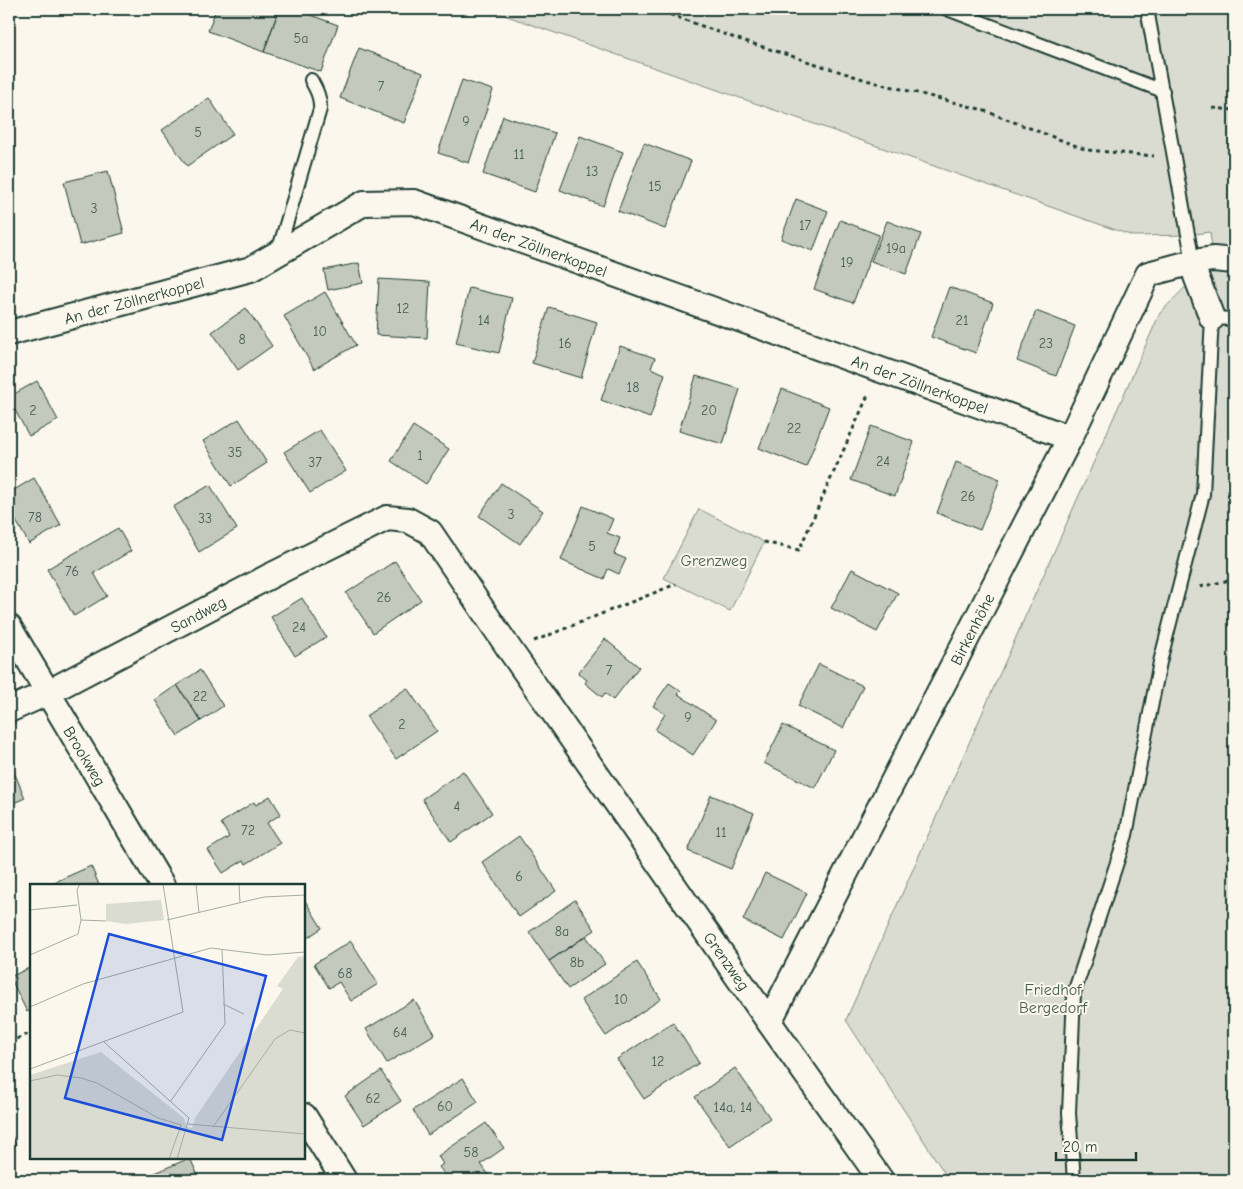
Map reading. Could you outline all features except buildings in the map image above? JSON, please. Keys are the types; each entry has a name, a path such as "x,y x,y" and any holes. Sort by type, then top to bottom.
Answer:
{"street":[{"name":"An der Zöllnerkoppel","path":"9,333 251,269 364,203 414,202 1070,438"},
{"name":"Birkenhöhe","path":"769,1022 1070,438 1148,274 1193,262 1212,259 1234,260"},
{"path":"1193,262 1196,276 1223,318"},
{"name":"Grenzweg","path":"387,518 408,520 430,532 510,650 881,1180"},
{"name":"Sandweg","path":"9,710 47,693 270,576 387,518"},
{"name":"Brookweg","path":"9,627 161,884"},
{"path":"305,1118 344,1180"}],"lane":[{"path":"947,9 1162,91"},
{"path":"1147,9 1193,262"},
{"path":"277,254 321,105 311,80"},
{"path":"1074,1180 1069,1113 1074,993 1126,834 1160,662 1202,494 1223,318"}],"path":[{"path":"655,9 732,37 866,80 980,109 1087,150 1175,158"},
{"path":"1213,108 1234,110"},
{"path":"764,542 799,550 880,369"},
{"path":"1178,593 1234,579"},
{"path":"510,650 676,584"},
{"path":"9,1042 30,1033"}],"green space":[{"name":"Friedhof Bergedorf","path":"487,9 1234,9 1234,1180 949,1180 846,1020 1160,313 1196,276 1215,272 1210,232 1189,235 1133,236"},
{"name":"Grenzweg","path":"699,509 764,542 730,611 664,578"}]}
